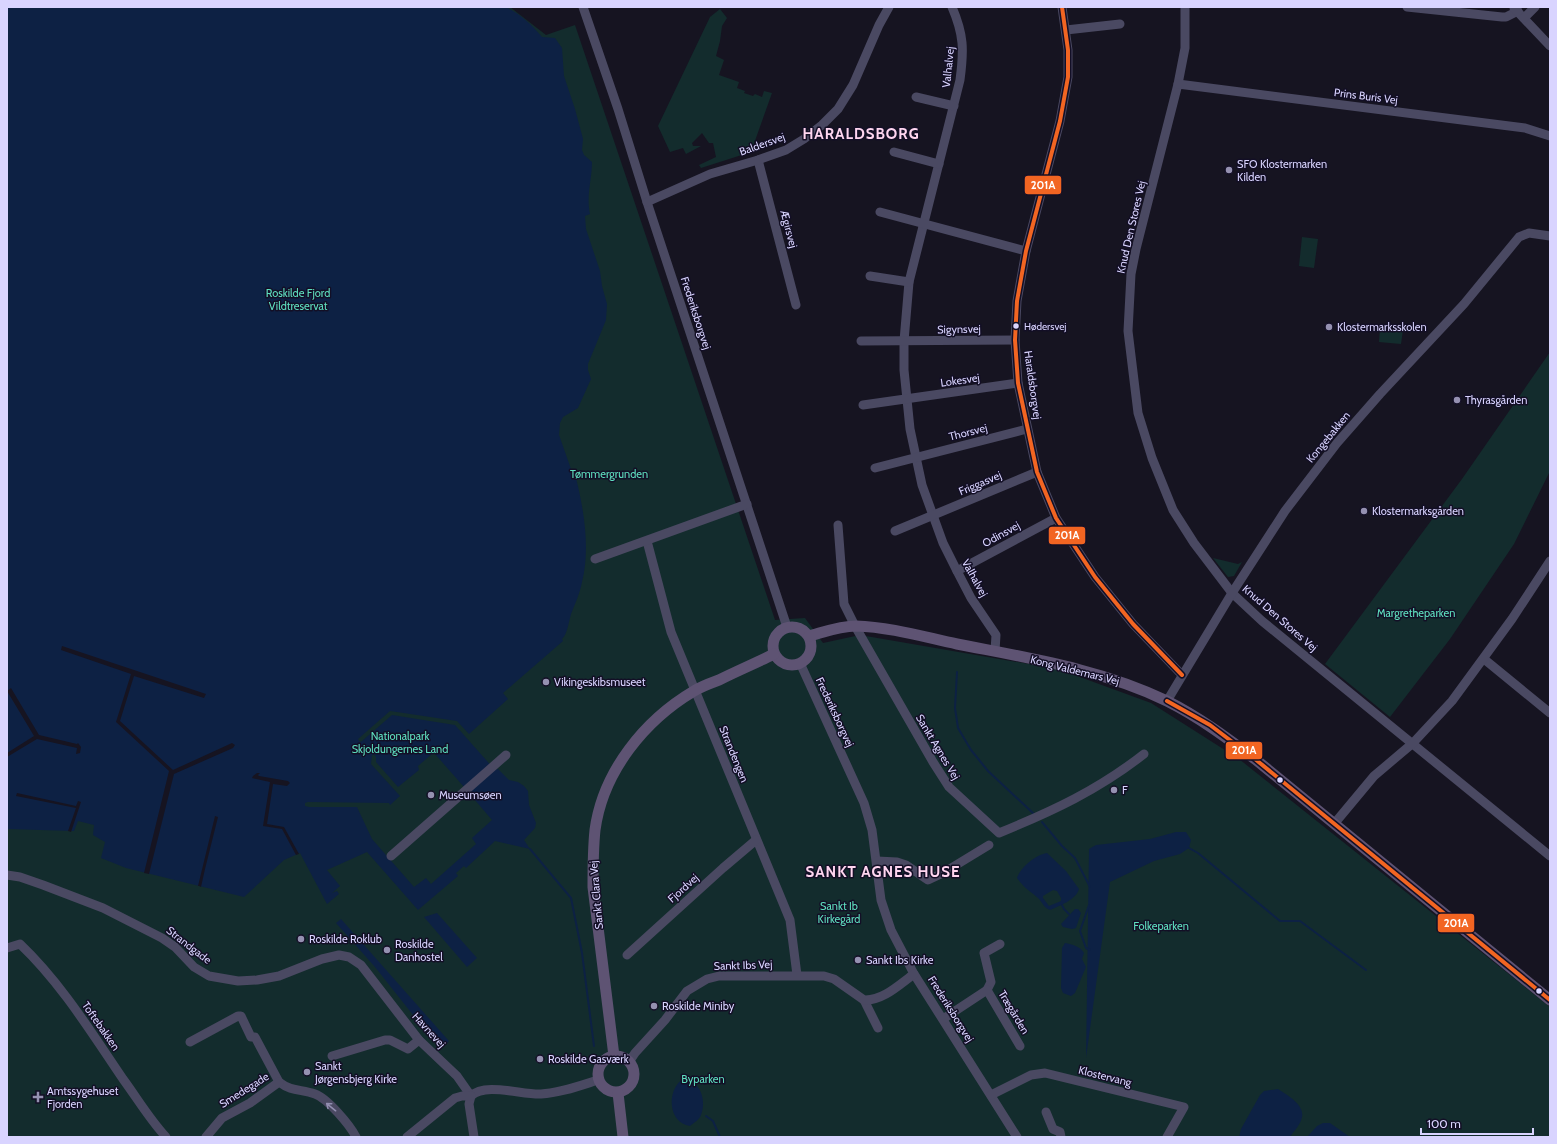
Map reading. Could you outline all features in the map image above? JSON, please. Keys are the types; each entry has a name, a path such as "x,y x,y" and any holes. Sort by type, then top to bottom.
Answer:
{"main road":[{"name":"Kong Valdemars Vej","path":"809,636 839,628 855,626 879,628 1088,671 1123,682 1167,701 1210,725 1255,759 1550,1000"},
{"path":"787,627 799,628 809,636 811,642 809,654 800,663 794,665 782,663 774,654 772,643 777,632 787,627"},
{"name":"Sankt Clara Vej","path":"614,1056 593,887 592,859 595,828 606,792 615,772 629,749 649,726 669,708 695,690 774,654"},
{"path":"614,1056 625,1058 629,1062 634,1071 633,1081 625,1090 618,1093 606,1090 601,1086 598,1080 598,1069 600,1064 609,1057 614,1056"},
{"path":"618,1093 624,1137"}],"street":[{"name":"Frederiksborgvej","path":"583,7 787,627"},
{"name":"Baldersvej","path":"647,202 710,174 786,150 804,139 838,109 853,85 879,25 890,7"},
{"name":"Valhalvej","path":"952,7 962,35 963,44 960,80 909,282 904,341 906,400 915,458 922,485 943,543 971,598 996,635 995,651"},
{"name":"Haraldsborgvej","path":"1062,7 1068,50 1068,77 1060,121 1026,250 1017,301 1015,340 1018,383 1037,472 1056,518 1095,577 1133,624 1182,675"},
{"name":"Knud Den Stores Vej","path":"1185,7 1185,48 1178,84 1136,249 1132,274 1128,331 1138,413 1152,458 1173,510 1208,563 1232,593 1262,621 1550,856"},
{"path":"1407,7 1502,17 1535,7"},
{"path":"1518,12 1550,46"},
{"path":"1066,30 1120,24"},
{"name":"Prins Buris Vej","path":"1178,84 1525,128 1550,136"},
{"name":"Valhalvej","path":"916,97 954,106"},
{"path":"894,152 939,164"},
{"name":"Ægirsvej","path":"758,160 796,304"},
{"path":"880,212 1026,250"},
{"name":"Kongebakken","path":"1167,701 1232,593 1285,511 1337,443 1380,394 1464,304 1519,237 1523,234 1529,233 1550,236"},
{"path":"870,276 909,282"},
{"name":"Sigynsvej","path":"904,341 1015,340"},
{"path":"861,341 904,341"},
{"name":"Lokesvej","path":"906,400 1018,383"},
{"path":"863,405 906,400"},
{"name":"Thorsvej","path":"915,458 1027,429"},
{"path":"876,468 915,458"},
{"name":"Friggasvej","path":"933,516 1037,472"},
{"path":"595,559 747,504"},
{"path":"895,531 933,516"},
{"name":"Odinsvej","path":"957,571 1056,518"},
{"name":"Sankt Agnes Vej","path":"838,525 846,609 948,787 1000,833 1043,815 1092,790 1122,772 1144,754"},
{"name":"Strandengen","path":"647,541 671,632 790,920 797,976"},
{"path":"1334,824 1374,776 1413,744 1452,701 1549,568"},
{"path":"1484,659 1550,713"},
{"name":"Frederiksborgvej","path":"800,663 864,803 872,830 883,907 891,930 914,974 1017,1137"},
{"path":"390,856 506,755"},
{"name":"Fjordvej","path":"627,955 756,840"},
{"path":"877,860 897,862 906,865 928,880 943,873 989,845"},
{"name":"Strandgade","path":"7,875 20,877 103,908 162,938 175,947 194,967 209,976 238,981 257,980 278,976 322,959 339,955"},
{"name":"Toftebakken","path":"7,948 20,944 40,963 66,996 146,1111 166,1137"},
{"name":"Trægården","path":"943,1019 987,990 990,982 984,953 1000,944"},
{"name":"Havnevej","path":"339,955 349,957 360,964 419,1040 457,1076 471,1096"},
{"path":"864,1000 875,1000 914,974"},
{"name":"Sankt Ibs Vej","path":"629,1062 687,992 698,983 719,976 824,976 834,979 864,1000 878,1028"},
{"name":"Trægården","path":"987,990 1020,1046"},
{"path":"190,1042 238,1016 241,1016 251,1037 255,1037 279,1082 286,1087 301,1092 316,1094 337,1111 356,1137"},
{"path":"332,1056 385,1040 390,1040 408,1049 419,1040"},
{"name":"Klostervang","path":"991,1095 1031,1075 1045,1074 1184,1107 1167,1137"},
{"path":"474,1137 469,1104 471,1096 476,1091 486,1090 540,1094 557,1092 598,1080"},
{"name":"Smedegade","path":"206,1137 222,1118 250,1103 279,1082"},
{"path":"407,1137 455,1098 471,1096"},
{"path":"1046,1112 1053,1129 1060,1132 1061,1137"}],"green space":[{"name":"Nationalpark Skjoldungernes Land","path":"7,7 510,7 546,35 575,25 775,620 805,618 823,643 860,635 1058,669 1151,703 1239,759 1550,1007 1550,1137 7,1137"},
{"path":"720,9 727,18 722,26 716,56 724,60 719,75 739,82 737,88 745,91 744,93 753,96 755,94 762,97 764,91 772,93 751,152 701,168 699,165 716,157 713,143 709,143 702,133 692,143 693,146 701,146 686,154 683,148 670,152 658,126 710,17"},
{"path":"1302,237 1318,239 1314,268 1299,266"},
{"path":"1380,327 1403,330 1401,344 1379,342"},
{"name":"Margretheparken","path":"1550,352 1550,471 1514,544 1450,639 1390,717 1325,664 1462,479"},
{"path":"1213,558 1238,564 1242,562 1234,576 1228,577"}],"water":[{"name":"Roskilde Fjord Vildtreservat","path":"7,7 506,7 526,20 542,37 555,38 562,48 564,76 583,139 582,150 584,155 592,162 589,194 590,214 585,216 586,229 600,271 607,304 606,320 588,364 591,379 578,408 563,417 560,423 559,435 571,469 574,470 585,526 585,568 580,590 571,614 567,631 562,639 563,641 503,693 508,699 469,734 457,721 390,711 358,739 360,742 362,741 392,715 455,725 495,770 498,769 509,780 518,782 528,791 529,805 536,823 535,828 524,840 530,849 495,841 466,868 464,866 456,873 458,876 418,910 367,852 327,870 340,886 332,893 337,891 339,894 327,904 300,853 284,860 244,897 126,868 101,858 105,842 93,835 94,825 78,821 74,831 7,829","holes":["374,754 376,757 376,762 398,787 419,770 418,766 432,754 435,754 464,787 467,787 471,792 469,793 492,820 472,838 476,844 431,884 426,878 414,887 372,839 357,807 305,806 305,803 308,802 389,803 390,805 400,796 371,764 372,755"]},
{"path":"1176,832 1186,832 1191,840 1189,848 1180,854 1154,861 1110,882 1086,1058 1089,849 1096,845 1150,839"},
{"path":"1047,853 1066,871 1079,889 1071,899 1050,910 1045,907 1038,898 1017,878 1025,866 1042,854","holes":["1053,890 1057,891 1061,901 1049,906 1043,896"]},
{"path":"1075,909 1078,909 1081,913 1076,928 1072,929 1063,927 1061,924"},
{"path":"437,913 477,958 467,967 424,917"},
{"path":"341,919 449,1041 444,1046 417,1020 375,967 336,923"},
{"path":"1065,943 1076,946 1083,951 1084,953 1082,959 1086,967 1075,993 1071,996 1063,993 1061,988 1062,948"},
{"path":"683,1079 689,1080 698,1087 701,1092 703,1103 701,1115 698,1120 690,1126 683,1124 677,1119 672,1106 674,1091"},
{"path":"1278,1089 1294,1100 1301,1108 1302,1117 1290,1137 1239,1137 1241,1129 1260,1095 1264,1091"},
{"path":"1323,1123 1330,1123 1350,1137 1307,1137 1317,1126"}],"pier":[{"path":"62,646 206,694 204,698 134,676 120,721 173,770 232,743 235,745 233,748 174,774 149,874 144,873 169,771 116,722 131,674 61,650"},
{"path":"11,688 39,735 78,743 81,747 80,753 76,754 77,748 37,739 7,757 7,753 34,736 7,691"},
{"path":"257,773 260,773 258,775 259,776 288,781 290,783 287,786 273,784 267,824 284,827 299,854 296,855 282,829 263,826 270,782 252,778"},
{"path":"17,793 76,806 78,801 81,802 71,832 68,831 76,808 16,796"},
{"path":"215,816 218,817 201,887 198,886"}],"waterway":[{"path":"957,672 955,708 958,728 971,750 988,771 1034,814"},
{"path":"1042,822 1062,846 1075,858 1090,887"},
{"path":"1189,848 1198,853 1280,921 1300,921 1366,970"},
{"path":"530,849 571,898 582,953 594,1046"},
{"path":"1062,905 1069,914"},
{"path":"1089,905 1080,931 1086,948 1090,950"},
{"path":"706,1116 713,1121 720,1137"}],"transit line":[{"name":"201A","path":"1062,7 1068,50 1068,77 1060,121 1026,251 1017,301 1015,340 1018,383 1037,472 1056,518 1095,577 1133,624 1182,675"},
{"name":"201A","path":"1167,701 1210,725 1255,759 1550,1000"}],"place":[{"name":"SFO Klostermarken Kilden","path":"1229,170"},
{"name":"Hødersvej","path":"1016,326"},
{"name":"Klostermarksskolen","path":"1329,327"},
{"name":"Thyrasgården","path":"1457,400"},
{"name":"Klostermarksgården","path":"1364,511"},
{"name":"Vikingeskibsmuseet","path":"546,682"},
{"name":"F","path":"1114,790"},
{"name":"Museumsøen","path":"431,795"},
{"name":"Roskilde Roklub","path":"301,939"},
{"name":"Roskilde Danhostel","path":"387,950"},
{"name":"Sankt Ibs Kirke","path":"858,960"},
{"name":"Roskilde Miniby","path":"654,1006"},
{"name":"Roskilde Gasværk","path":"540,1059"},
{"name":"Sankt Jørgensbjerg Kirke","path":"307,1072"},
{"name":"Amtssygehuset Fjorden","path":"38,1097"}],"district":[{"name":"HARALDSBORG","path":"861,134"},
{"name":"SANKT AGNES HUSE","path":"883,872"}],"park label":[{"name":"Tømmergrunden","path":"609,474"},
{"name":"Sankt Ib Kirkegård","path":"839,912"},
{"name":"Folkeparken","path":"1161,926"},
{"name":"Byparken","path":"703,1079"}]}
